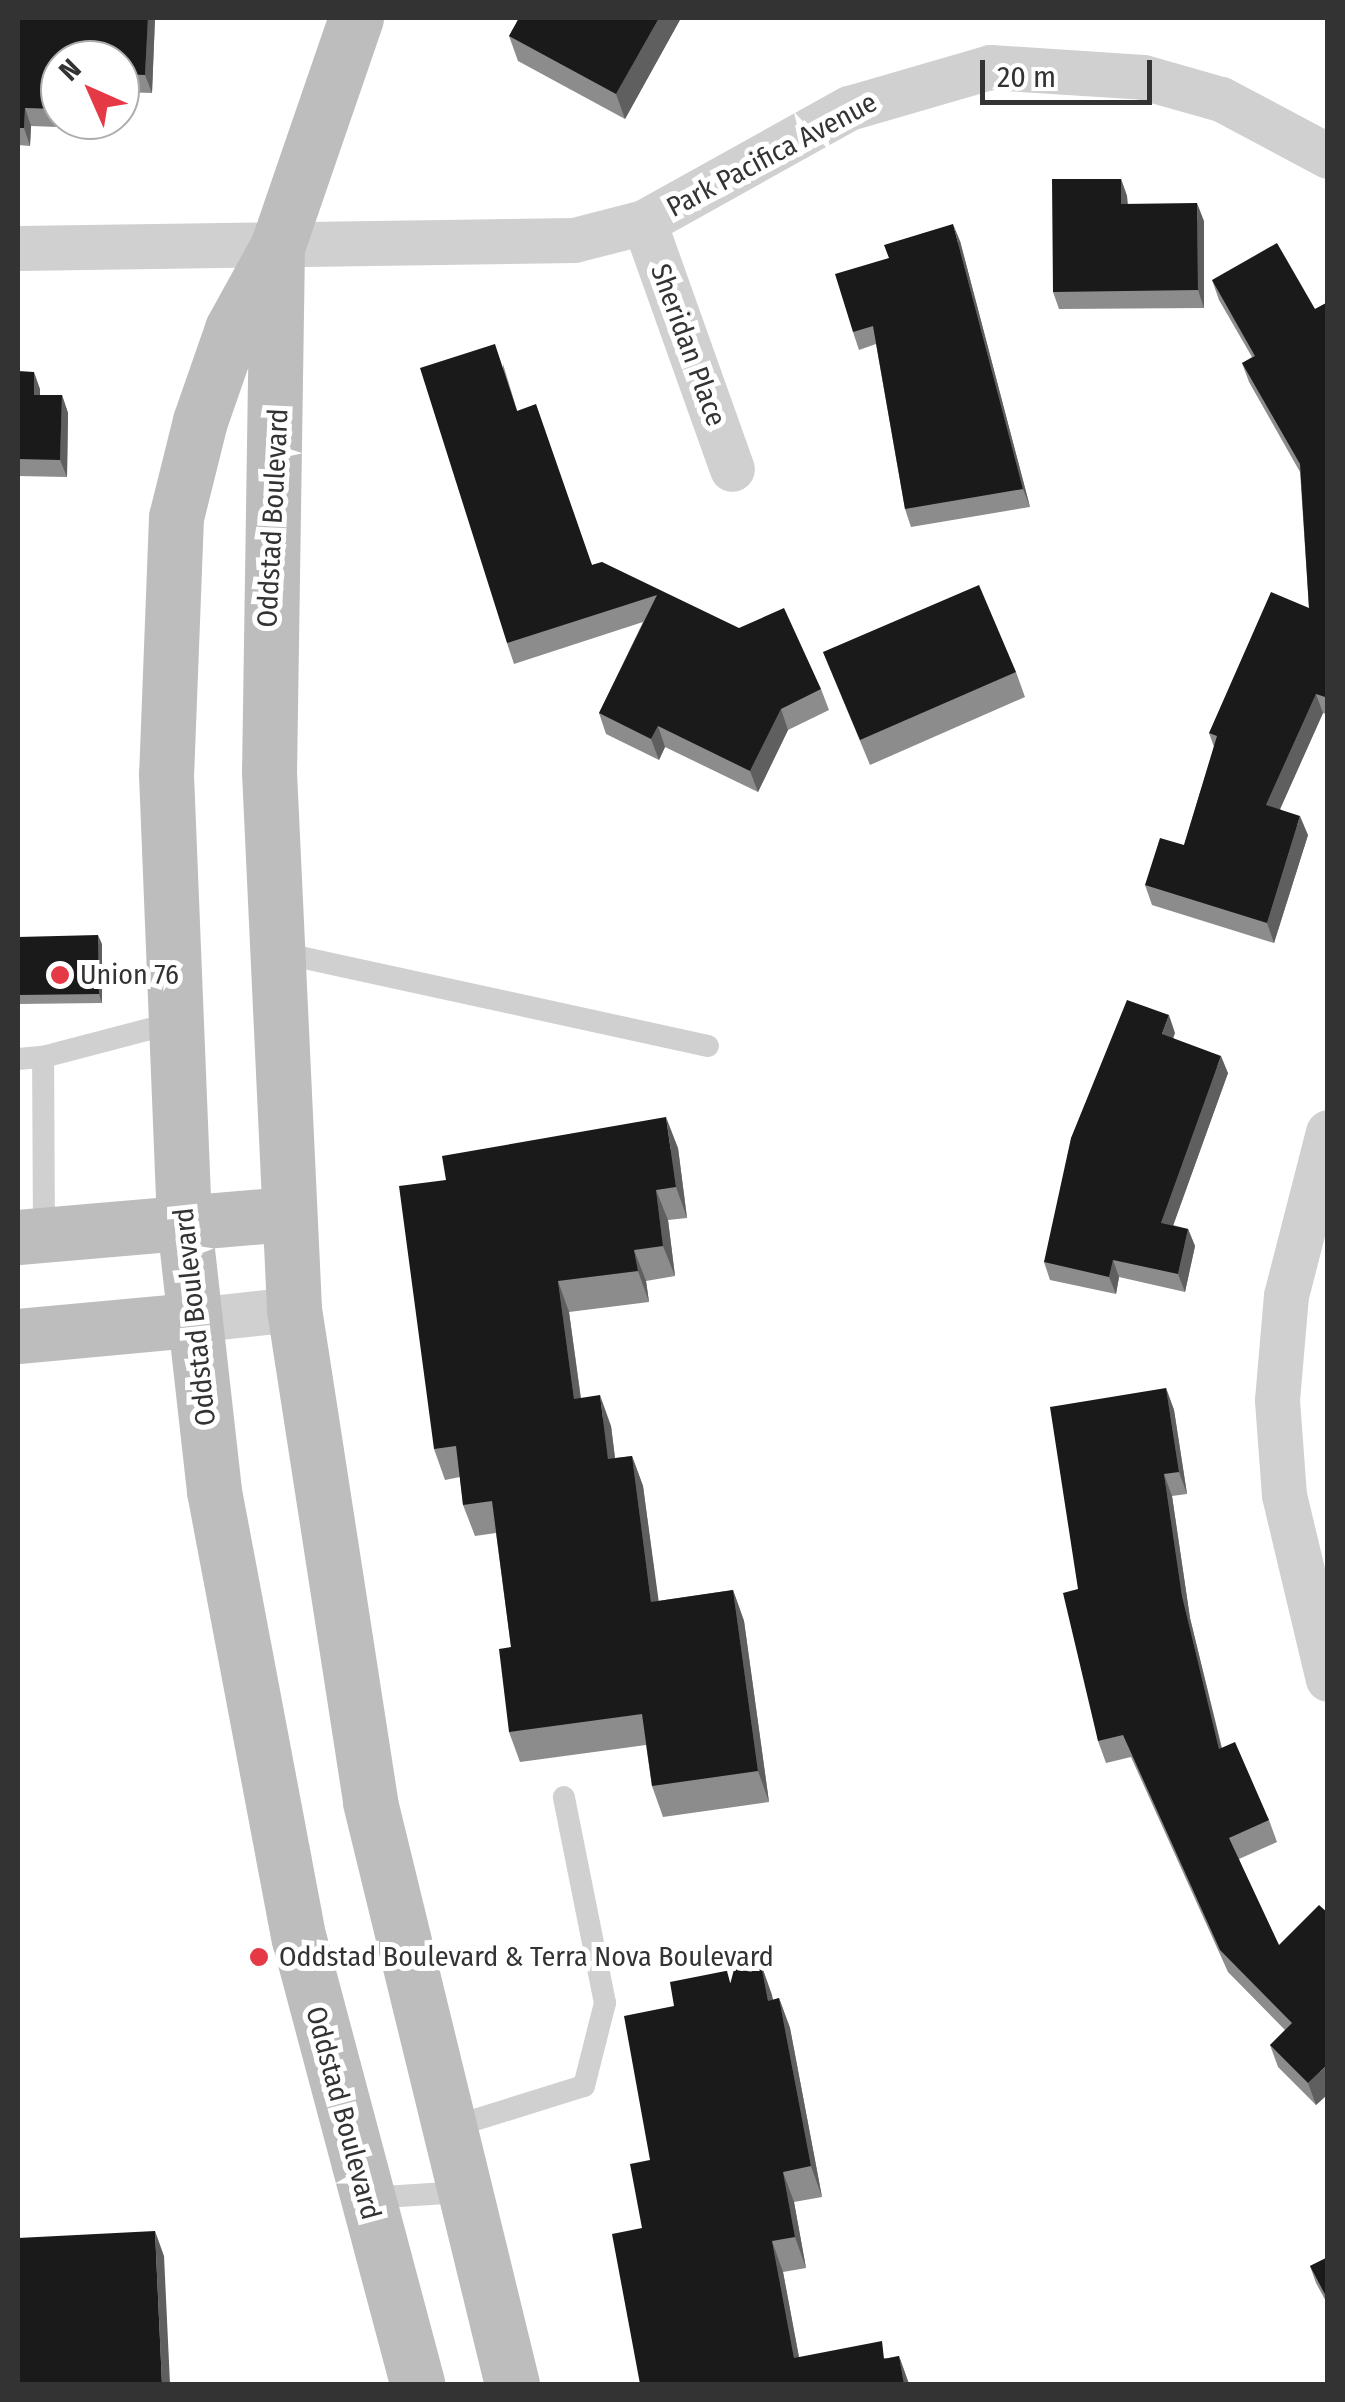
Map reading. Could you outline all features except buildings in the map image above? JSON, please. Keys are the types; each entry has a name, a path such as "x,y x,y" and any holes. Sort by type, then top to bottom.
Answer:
{"street":[{"name":"Oddstad Boulevard","path":"356,18 277,247 232,329 176,517 166,774 173,1023 192,1320 268,1794 364,2198 417,2384"},
{"name":"Park Pacifica Avenue","path":"18,248 506,246 644,222 849,108 990,66 1144,77 1221,99 1328,156"},
{"name":"Sheridan Place","path":"644,222 732,469"},
{"name":"Oddstad Boulevard","path":"277,247 267,645 274,952 294,1309 340,1646 446,2129 512,2384"},
{"path":"1328,1132 1286,1295 1278,1400 1284,1495 1328,1679"},
{"path":"31,1236 286,1214"},
{"path":"18,1336 294,1309"}],"lane":[{"path":"274,952 708,1046"},
{"path":"18,1059 43,1057 173,1023"},
{"path":"31,1236 43,1057"},
{"path":"446,2129 584,2086 605,2002 564,1797"},
{"path":"364,2198 462,2192"}],"place":[{"name":"Union 76","path":"60,975"},
{"name":"Oddstad Boulevard & Terra Nova Boulevard","path":"259,1957"}]}
